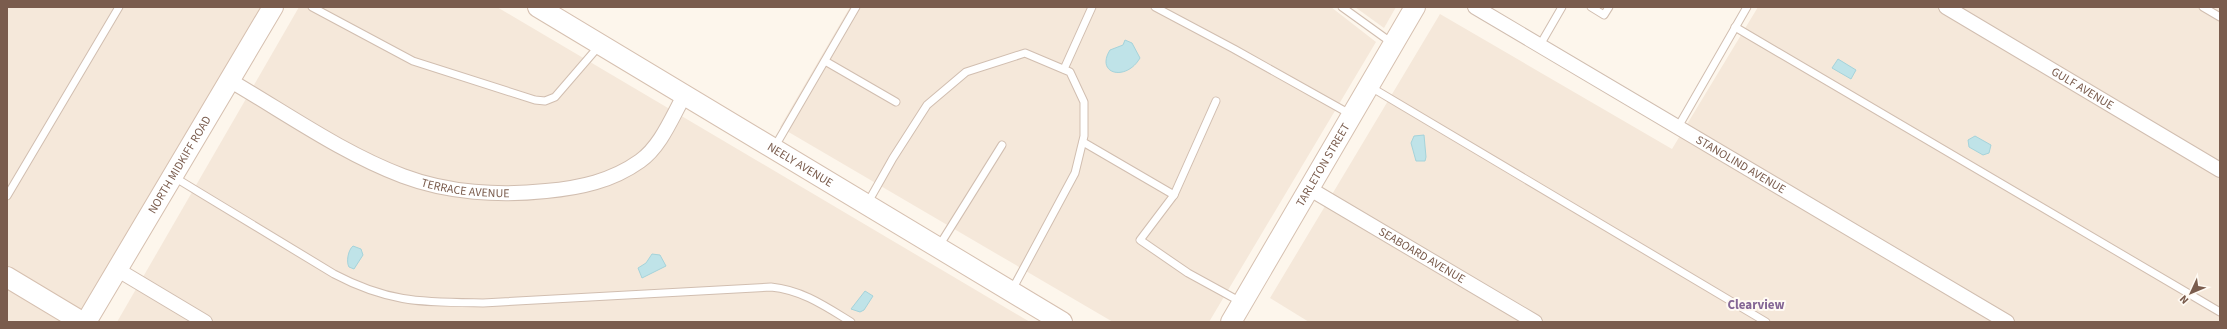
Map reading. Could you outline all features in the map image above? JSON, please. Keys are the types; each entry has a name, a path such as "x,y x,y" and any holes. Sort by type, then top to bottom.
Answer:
{"street":[{"name":"NORTH MIDKIFF ROAD","path":"86,322 273,7"},
{"name":"NEELY AVENUE","path":"538,7 1062,322"},
{"name":"TARLETON STREET","path":"1232,321 1415,7"},
{"name":"STANOLIND AVENUE","path":"1475,7 2007,322"},
{"name":"GULF AVENUE","path":"1946,7 2220,170"},
{"name":"TERRACE AVENUE","path":"229,80 349,151 404,176 449,188 514,194 567,189 608,180 640,161 658,143 685,94"},
{"name":"SEABOARD AVENUE","path":"1310,189 1534,322"},
{"path":"118,270 205,322"},
{"path":"7,277 82,322"}],"lane":[{"path":"7,196 119,7"},
{"path":"312,7 413,61 535,100 545,101 555,97 600,44"},
{"path":"774,148 856,7"},
{"path":"1064,69 1092,7"},
{"path":"1155,7 1234,49 1352,116"},
{"path":"1342,7 1394,44"},
{"path":"1540,45 1562,7"},
{"path":"1591,7 1604,15 1609,7"},
{"path":"1678,127 1747,7"},
{"path":"2203,7 2220,17"},
{"path":"1735,28 2220,312"},
{"path":"867,205 893,158 927,105 966,72 1025,53 1070,72 1084,102 1083,142 1075,173 1011,292"},
{"path":"825,61 896,102"},
{"path":"1369,86 1766,322"},
{"path":"1216,101 1174,195 1140,240 1188,274 1242,303"},
{"path":"1083,142 1174,195"},
{"path":"938,248 1002,145"},
{"path":"173,176 334,274 361,288 382,296 422,302 483,303 771,287 787,289 805,295 850,322"}],"shaded area":[{"path":"7,7 262,7 78,322 7,322"},
{"path":"299,7 497,7 1030,322 117,322"},
{"path":"850,7 1331,7 1376,42 1209,322 1113,322 780,127"},
{"path":"1355,7 1396,7 1384,28"},
{"path":"1758,7 2220,7 2220,322 1309,322 1270,298 1440,14 1672,149"}],"water":[{"path":"1125,40 1132,43 1140,58 1134,66 1127,70 1114,72 1106,65 1106,58 1110,50 1123,45"},
{"path":"1838,59 1856,70 1851,79 1832,68"},
{"path":"1424,135 1425,161 1416,161 1411,143 1414,136"},
{"path":"1975,136 1991,145 1989,153 1983,155 1969,147 1968,140"},
{"path":"353,246 361,249 363,255 354,269 349,267 348,262 349,253"},
{"path":"652,254 660,255 666,266 642,278 638,268 646,263"},
{"path":"865,291 873,296 864,310 860,312 851,309"}],"district":[{"name":"Clearview","path":"1756,304"}]}
